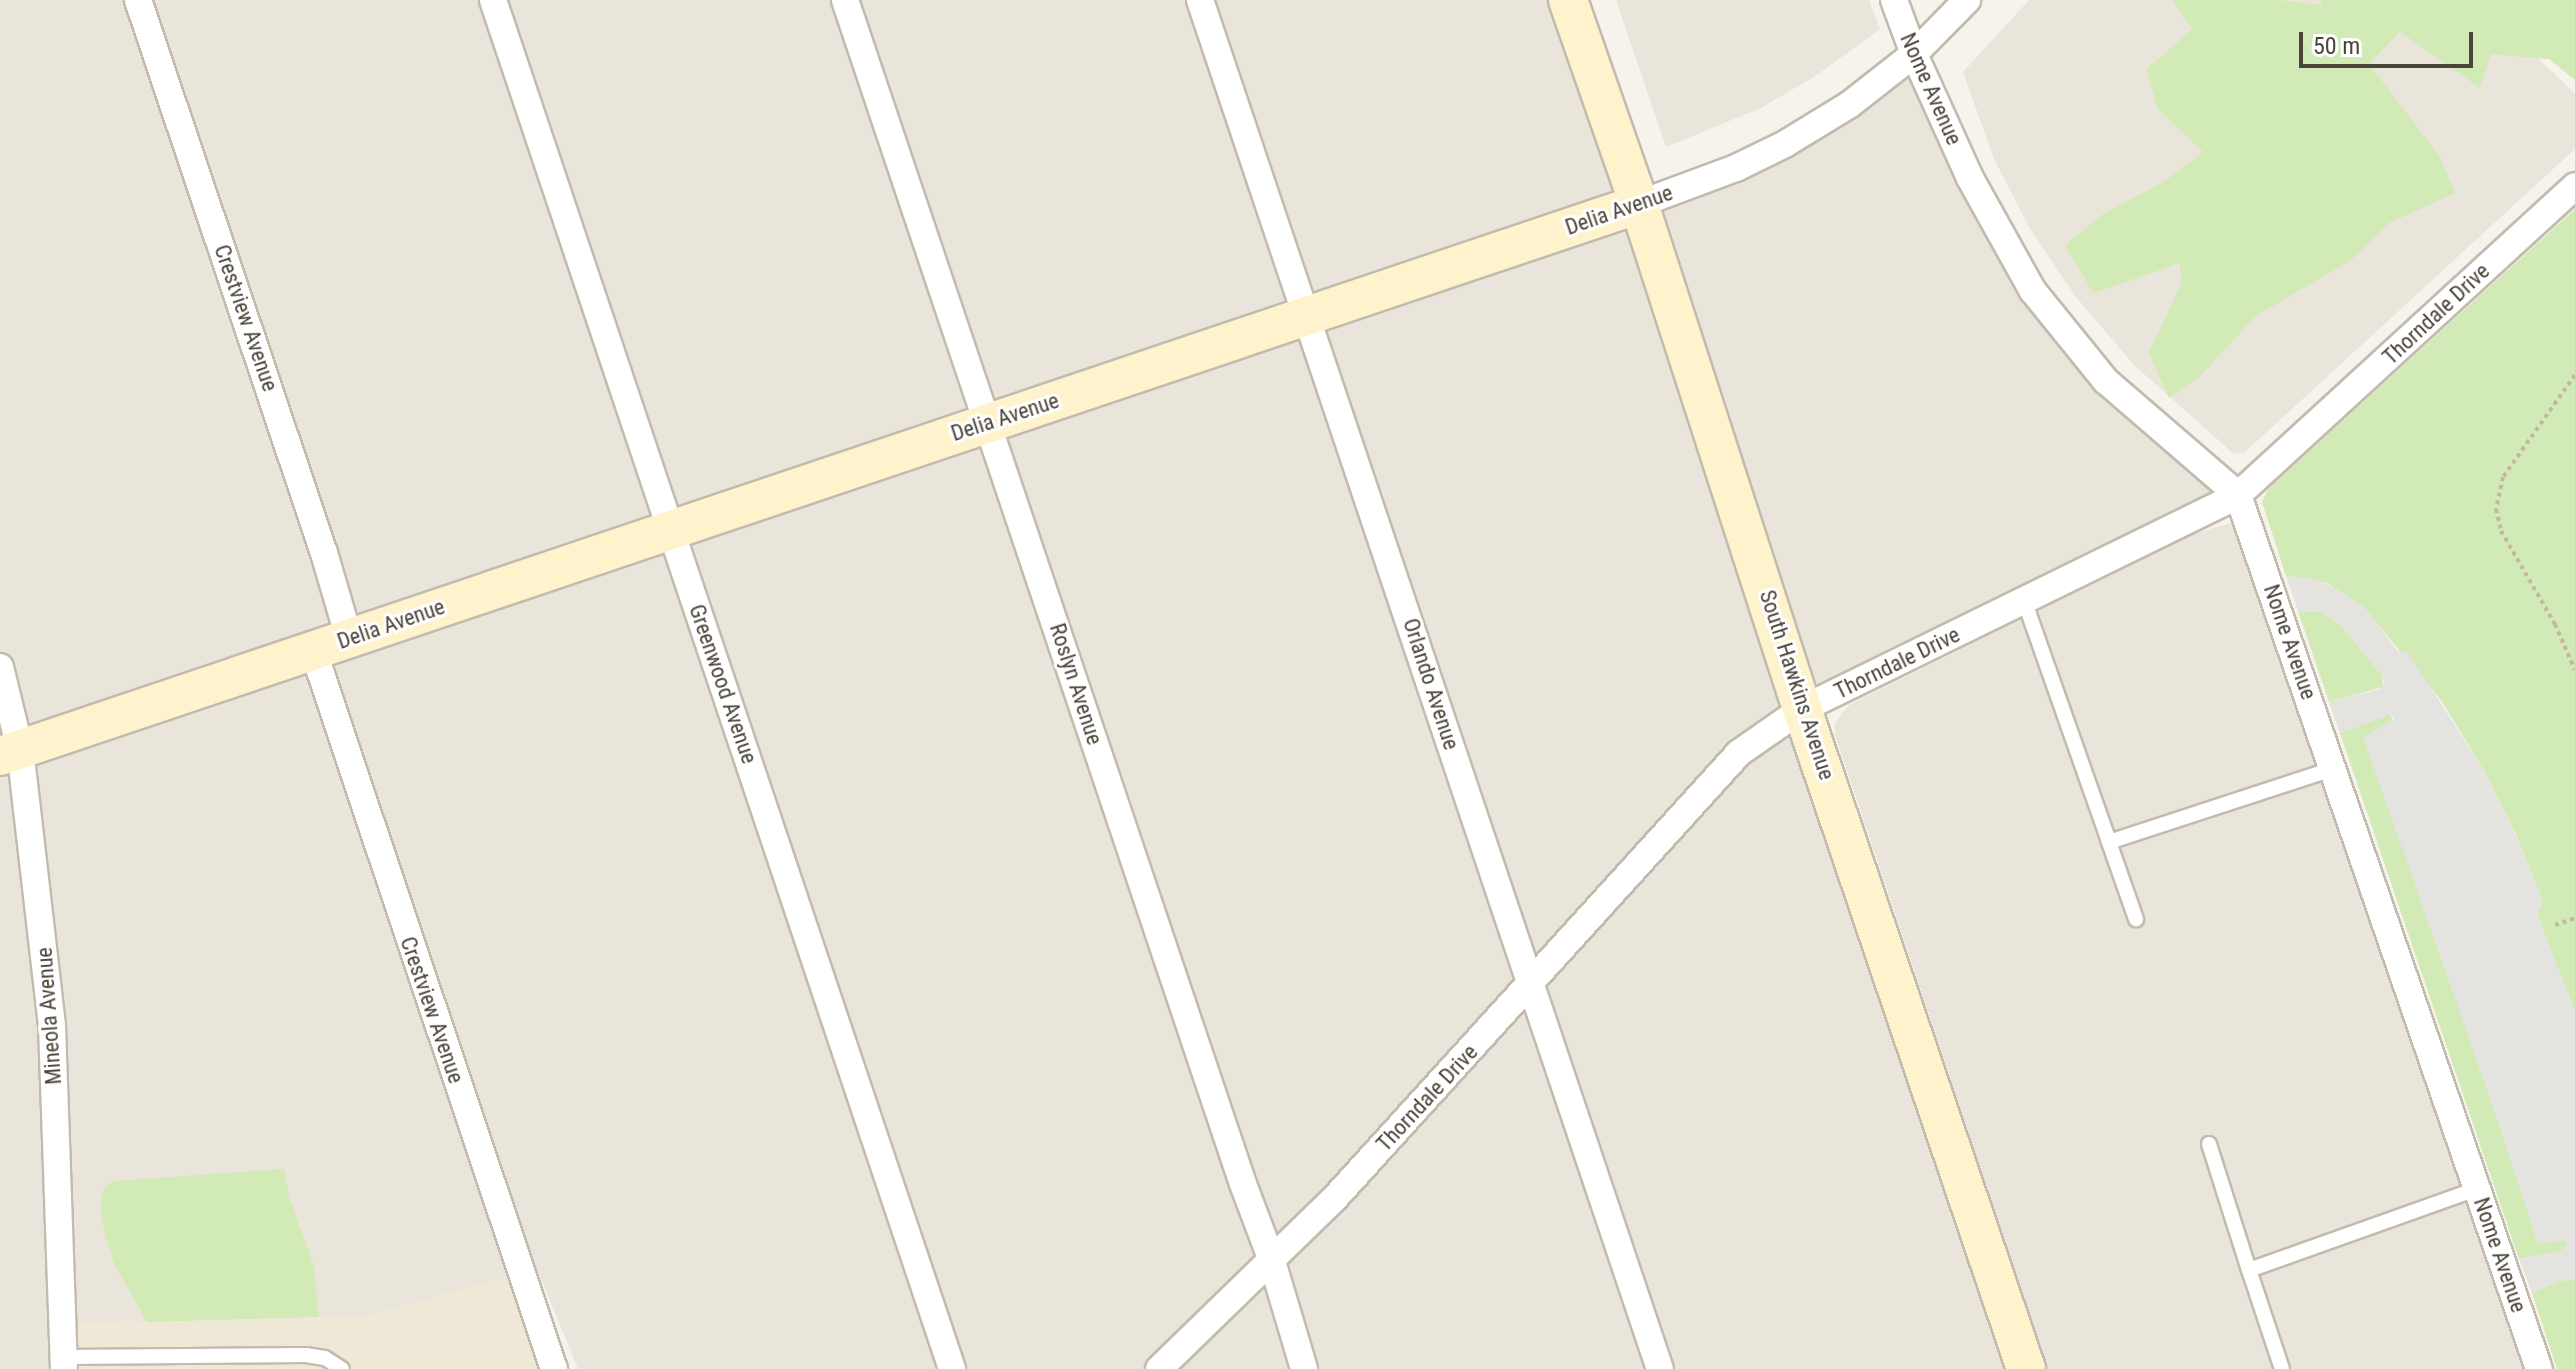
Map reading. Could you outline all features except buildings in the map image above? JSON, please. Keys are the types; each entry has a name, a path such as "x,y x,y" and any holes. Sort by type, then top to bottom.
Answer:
{"street":[{"name":"Crestview Avenue","path":"138,0 319,538 349,638"},
{"name":"Greenwood Avenue","path":"493,0 952,1369"},
{"name":"Roslyn Avenue","path":"845,0 1243,1184 1271,1258 1304,1369"},
{"name":"Orlando Avenue","path":"1200,0 1660,1369"},
{"name":"South Hawkins Avenue","path":"1568,0 1639,204 1802,709 2026,1369"},
{"name":"Nome Avenue","path":"1894,0 1914,54 1970,178 2033,291 2106,381 2238,495 2539,1369"},
{"name":"Delia Avenue","path":"10,752 1639,204 1736,168 1785,144 1849,105 1914,54 1967,0"},
{"name":"Thorndale Drive","path":"1159,1369 1334,1199 1739,753 1802,709 2238,495 2575,186"},
{"name":"Crestview Avenue","path":"313,650 554,1369"},
{"name":"Mineola Avenue","path":"0,667 52,1026 64,1363"}],"lane":[{"path":"2024,600 2136,919"},
{"path":"2109,842 2333,769"},
{"path":"2209,1144 2282,1369"},
{"path":"2249,1270 2477,1189"},
{"path":"64,1363 306,1355 325,1358 342,1369"}],"path":[{"path":"2575,375 2503,477 2496,509 2501,531 2555,624 2575,670"},
{"path":"2555,925 2575,918"}],"shaded area":[{"path":"0,0 1550,0 2004,1369 578,1369 537,1269 368,1316 63,1324 64,1369 0,1369"},
{"path":"1616,0 1869,0 1880,29 1817,75 1761,108 1666,147"},
{"path":"2029,0 2479,0 2575,94 2575,149 2244,453 2234,454 2134,365 2076,297 2029,227 1994,159 1963,72"},
{"path":"1914,54 2034,291 2238,495 1802,709 1639,204 1736,168"},
{"path":"2231,523 2236,527 2528,1369 2048,1369 1835,735 1835,723 1849,705 2189,535"},
{"path":"2286,576 2315,579 2341,591 2364,608 2398,651 2407,651 2482,767 2517,838 2543,902 2537,914 2575,1013 2575,1279 2559,1281 2532,1293 2519,1259 2561,1251 2567,1244 2563,1240 2538,1244 2499,1123 2363,737 2395,719 2390,714 2340,733 2329,702 2380,689 2384,683 2382,675 2340,624 2320,612 2298,611"},
{"path":"514,1275 544,1369 74,1369 68,1324 368,1316"}],"green space":[{"path":"2172,0 2278,0 2321,5 2321,0 2575,0 2575,80 2549,59 2491,54 2480,88 2400,32 2369,64 2440,157 2455,193 2389,223 2351,260 2256,316 2199,377 2169,398 2149,353 2181,284 2180,263 2093,293 2065,245 2103,214 2165,181 2203,152 2158,109 2146,70 2192,29"},
{"path":"2575,209 2575,1013 2537,914 2543,902 2517,837 2482,767 2441,700 2364,608 2327,583 2286,576 2262,502 2268,489"},
{"path":"2298,611 2320,612 2340,624 2382,675 2383,687 2329,702"},
{"path":"2390,714 2394,723 2364,738 2538,1243 2564,1240 2568,1246 2561,1251 2519,1259 2340,733"},
{"path":"284,1169 289,1196 314,1267 319,1317 147,1322 114,1263 105,1236 100,1207 104,1187 114,1181"},
{"path":"2575,1279 2575,1369 2557,1369 2532,1293 2559,1281"}]}
